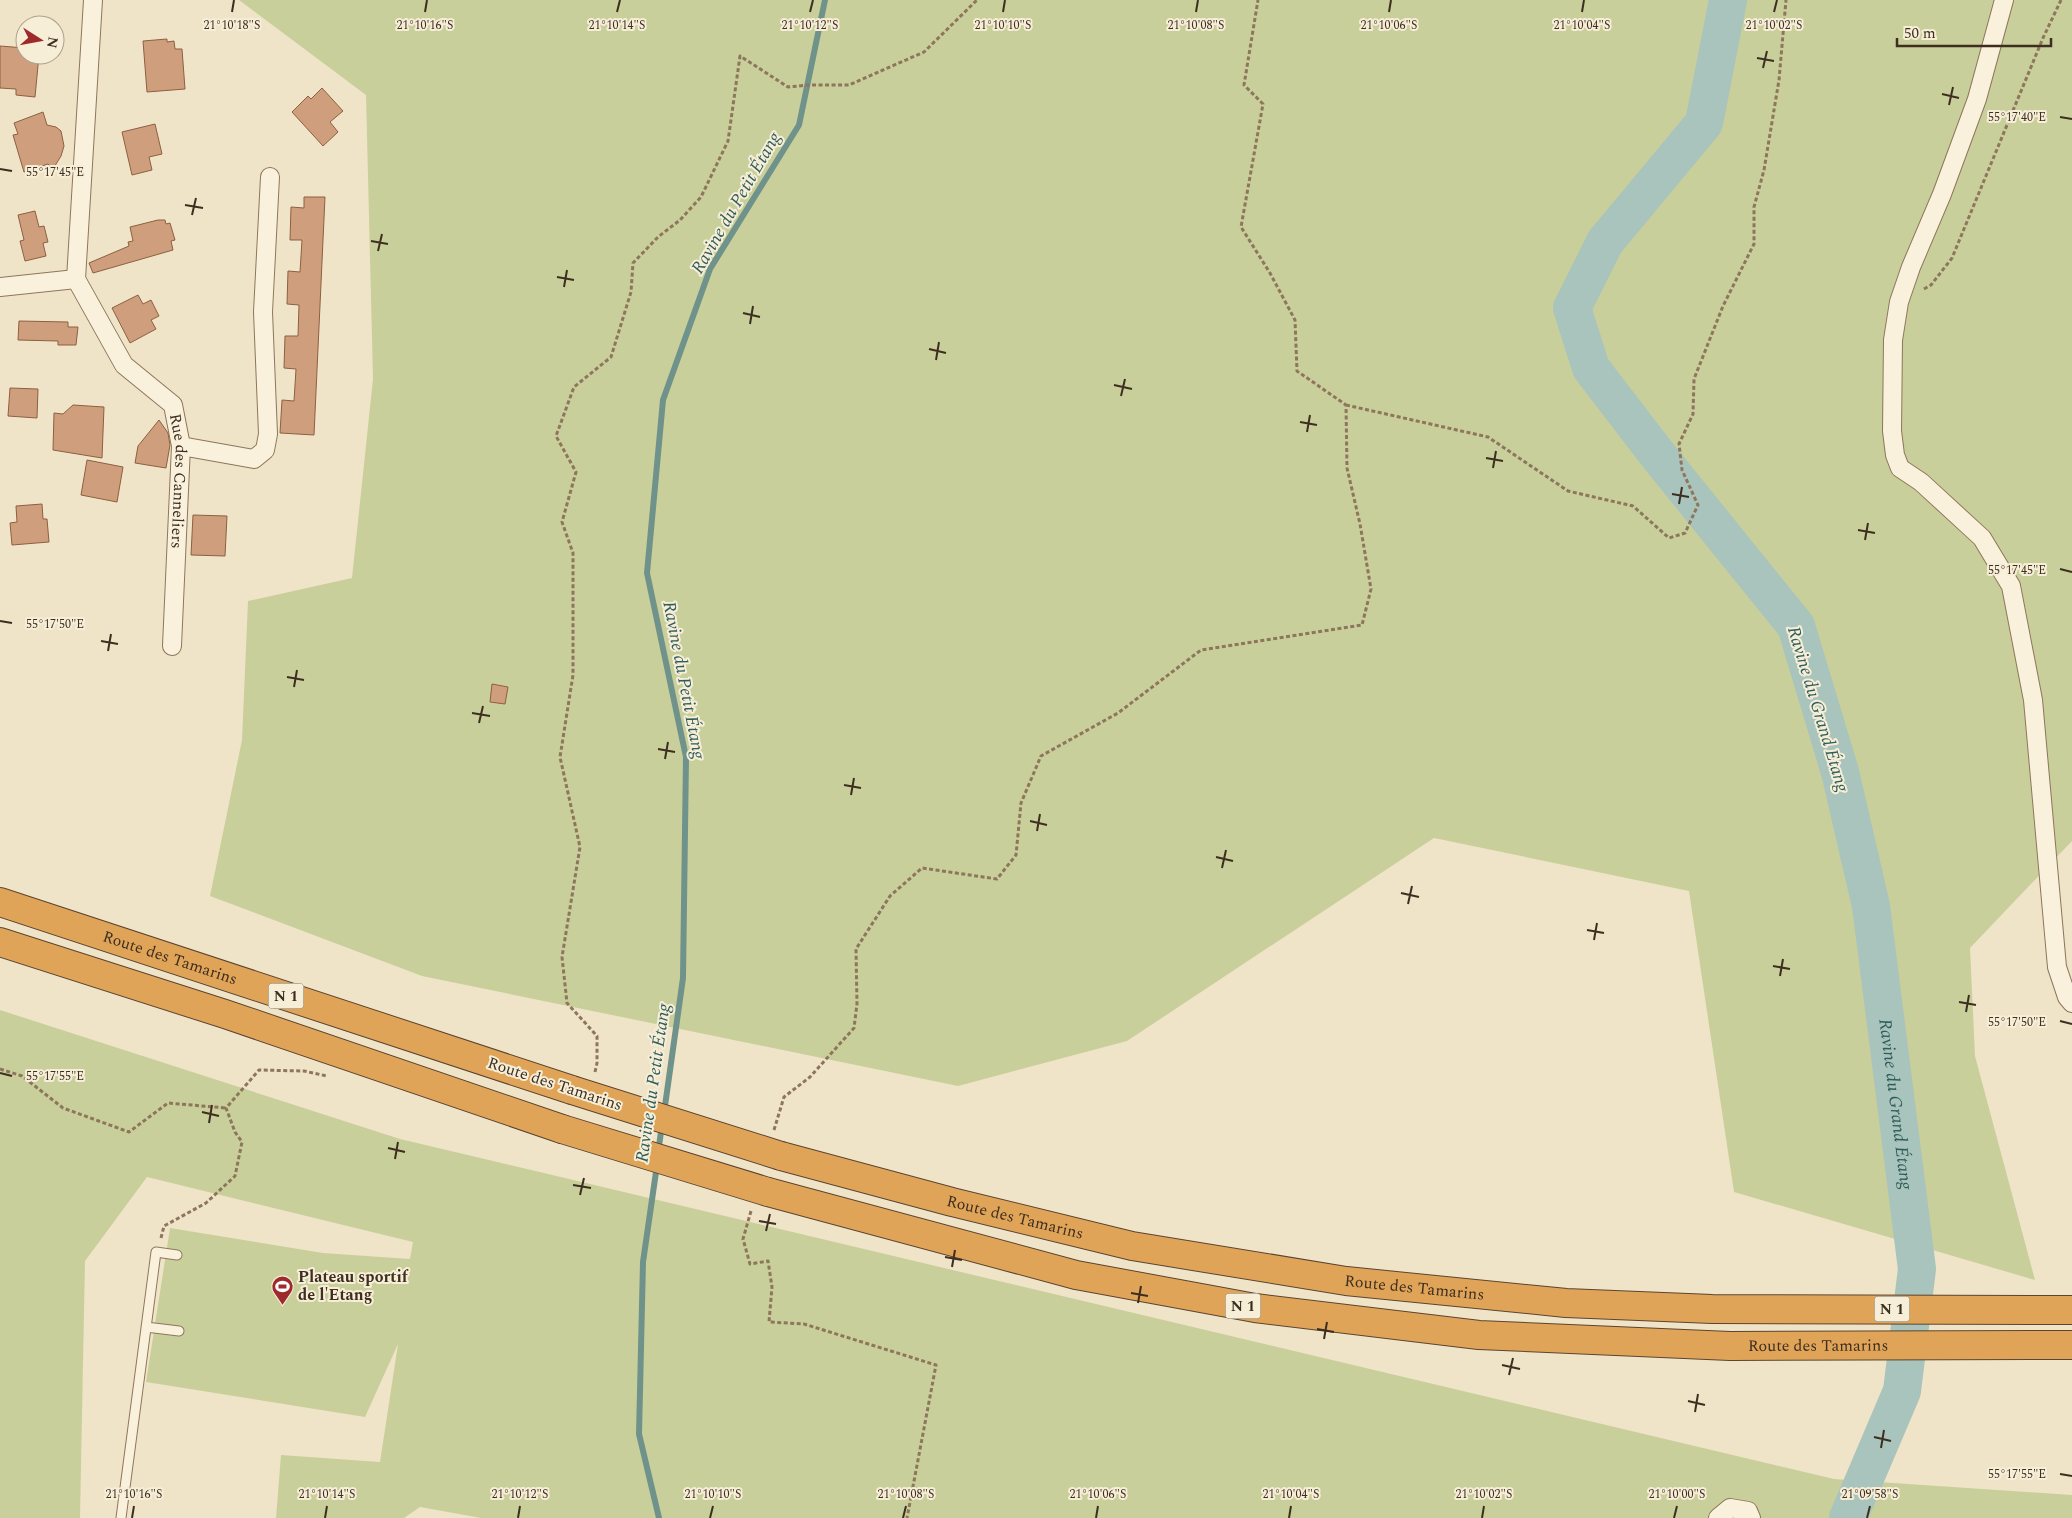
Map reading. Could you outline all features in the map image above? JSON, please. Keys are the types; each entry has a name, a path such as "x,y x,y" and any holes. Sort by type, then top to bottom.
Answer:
{"highway":[{"name":"Route des Tamarins","path":"0,902 572,1090 777,1145 952,1202 1132,1246 1346,1281 1566,1303 1712,1309 2072,1310"},
{"name":"Route des Tamarins","path":"0,942 224,1014 562,1129 759,1202 1076,1275 1255,1308 1479,1335 1730,1346 2072,1345"}],"street":[{"path":"0,287 76,279 93,0"},
{"path":"2004,0 1977,99 1899,302 1893,340 1892,431 1895,455 1900,468 1921,482 1982,538 2011,586 2033,700 2057,967 2067,997 2072,1003"},
{"path":"181,446 254,459 265,450 268,434 263,312 270,177"},
{"name":"Rue des Canneliers","path":"76,279 124,365 173,405 181,446 172,646"},
{"path":"1718,1518 1730,1508 1749,1514"}],"lane":[{"path":"121,1518 156,1252 178,1255"},
{"path":"146,1327 179,1331"}],"path":[{"path":"594,1073 597,1064 597,1036 567,1003 562,957 580,847 560,757 573,675 573,553 562,522 576,472 556,436 574,387 611,357 631,292 633,263 658,237 680,220 700,196 728,141 740,56 788,87 849,85 924,52 977,0"},
{"path":"1258,0 1244,85 1263,104 1241,227 1270,273 1295,320 1297,371 1346,405 1488,437 1568,491 1633,506 1669,538 1685,533 1698,505 1682,470 1679,444 1693,414 1694,379 1722,306 1754,244 1754,207 1764,170 1779,80 1786,0"},
{"path":"1899,302 1931,285 1952,258 2043,38 2061,0"},
{"path":"777,1145 784,1098 810,1077 854,1028 857,1004 856,949 890,896 922,868 997,879 1016,856 1021,803 1041,756 1118,713 1201,650 1362,625 1371,589 1360,524 1347,468 1346,405"},
{"path":"0,1069 22,1076 63,1108 129,1132 168,1103 226,1108"},
{"path":"226,1108 259,1070 304,1071 331,1077"},
{"path":"156,1252 164,1226 206,1203 234,1176 242,1142 235,1132 226,1108"},
{"path":"759,1202 743,1239 750,1264 768,1261 772,1287 769,1322 804,1324 936,1365 907,1518"}],"green space":[{"path":"239,0 2072,0 2072,841 1970,948 1975,1056 2035,1280 1734,1192 1689,891 1434,838 1127,1041 958,1086 422,976 210,896 242,740 248,601 352,578 373,379 366,95"},
{"path":"0,1010 400,1139 1834,1479 2072,1495 2072,1518 481,1518 420,1507 404,1518 276,1518 281,1455 380,1462 398,1344 365,1417 146,1382 170,1228 323,1253 410,1259 413,1242 147,1177 85,1261 80,1518 0,1518"}],"building":[{"path":"167,39 167,42 174,41 175,49 182,49 185,89 147,92 143,41"},
{"path":"0,46 15,47 15,65 38,65 35,97 16,95 16,89 0,88"},
{"path":"322,88 343,111 330,122 338,132 323,146 292,112 308,96 311,99"},
{"path":"43,112 47,125 56,127 61,131 64,146 61,156 53,169 48,164 24,172 13,135 18,134 14,123"},
{"path":"155,124 162,154 149,157 152,170 132,175 122,132"},
{"path":"304,197 325,197 314,435 280,433 282,400 294,401 296,369 284,368 285,336 298,336 299,305 287,304 288,271 300,272 302,240 290,240 291,207 304,208"},
{"path":"35,211 39,227 44,226 48,242 43,243 46,256 25,261 20,241 24,240 18,215"},
{"path":"165,220 166,224 170,223 175,240 171,241 173,250 93,273 89,263 129,246 128,242 133,241 130,227"},
{"path":"138,295 143,304 151,300 159,316 151,320 156,329 130,343 112,308"},
{"path":"19,321 68,322 68,327 78,327 76,345 58,345 58,341 18,340"},
{"path":"10,388 38,389 37,418 8,416"},
{"path":"73,405 104,407 102,458 53,450 54,413 63,414"},
{"path":"159,420 168,433 170,445 166,468 135,463 138,446"},
{"path":"87,460 123,467 117,502 81,495"},
{"path":"42,504 43,519 47,519 49,542 12,545 10,523 17,522 16,506"},
{"path":"193,515 227,516 225,556 191,555"},
{"path":"492,684 508,687 505,704 490,702"}],"waterway":[{"name":"Ravine du Petit Étang","path":"664,1113 683,978 686,757 647,573 663,400 710,269 799,125 825,0"},
{"name":"Ravine du Grand Étang","path":"1728,0 1704,123 1605,242 1572,308 1591,368 1657,454 1796,626 1840,772 1871,906 1917,1269 1902,1391 1848,1518"},
{"name":"Ravine du Petit Étang","path":"658,1153 662,1125"},
{"name":"Ravine du Petit Étang","path":"657,1165 643,1262 639,1434 659,1518"}],"place":[{"name":"Plateau sportif de l'Etang","path":"282,1305"}]}
